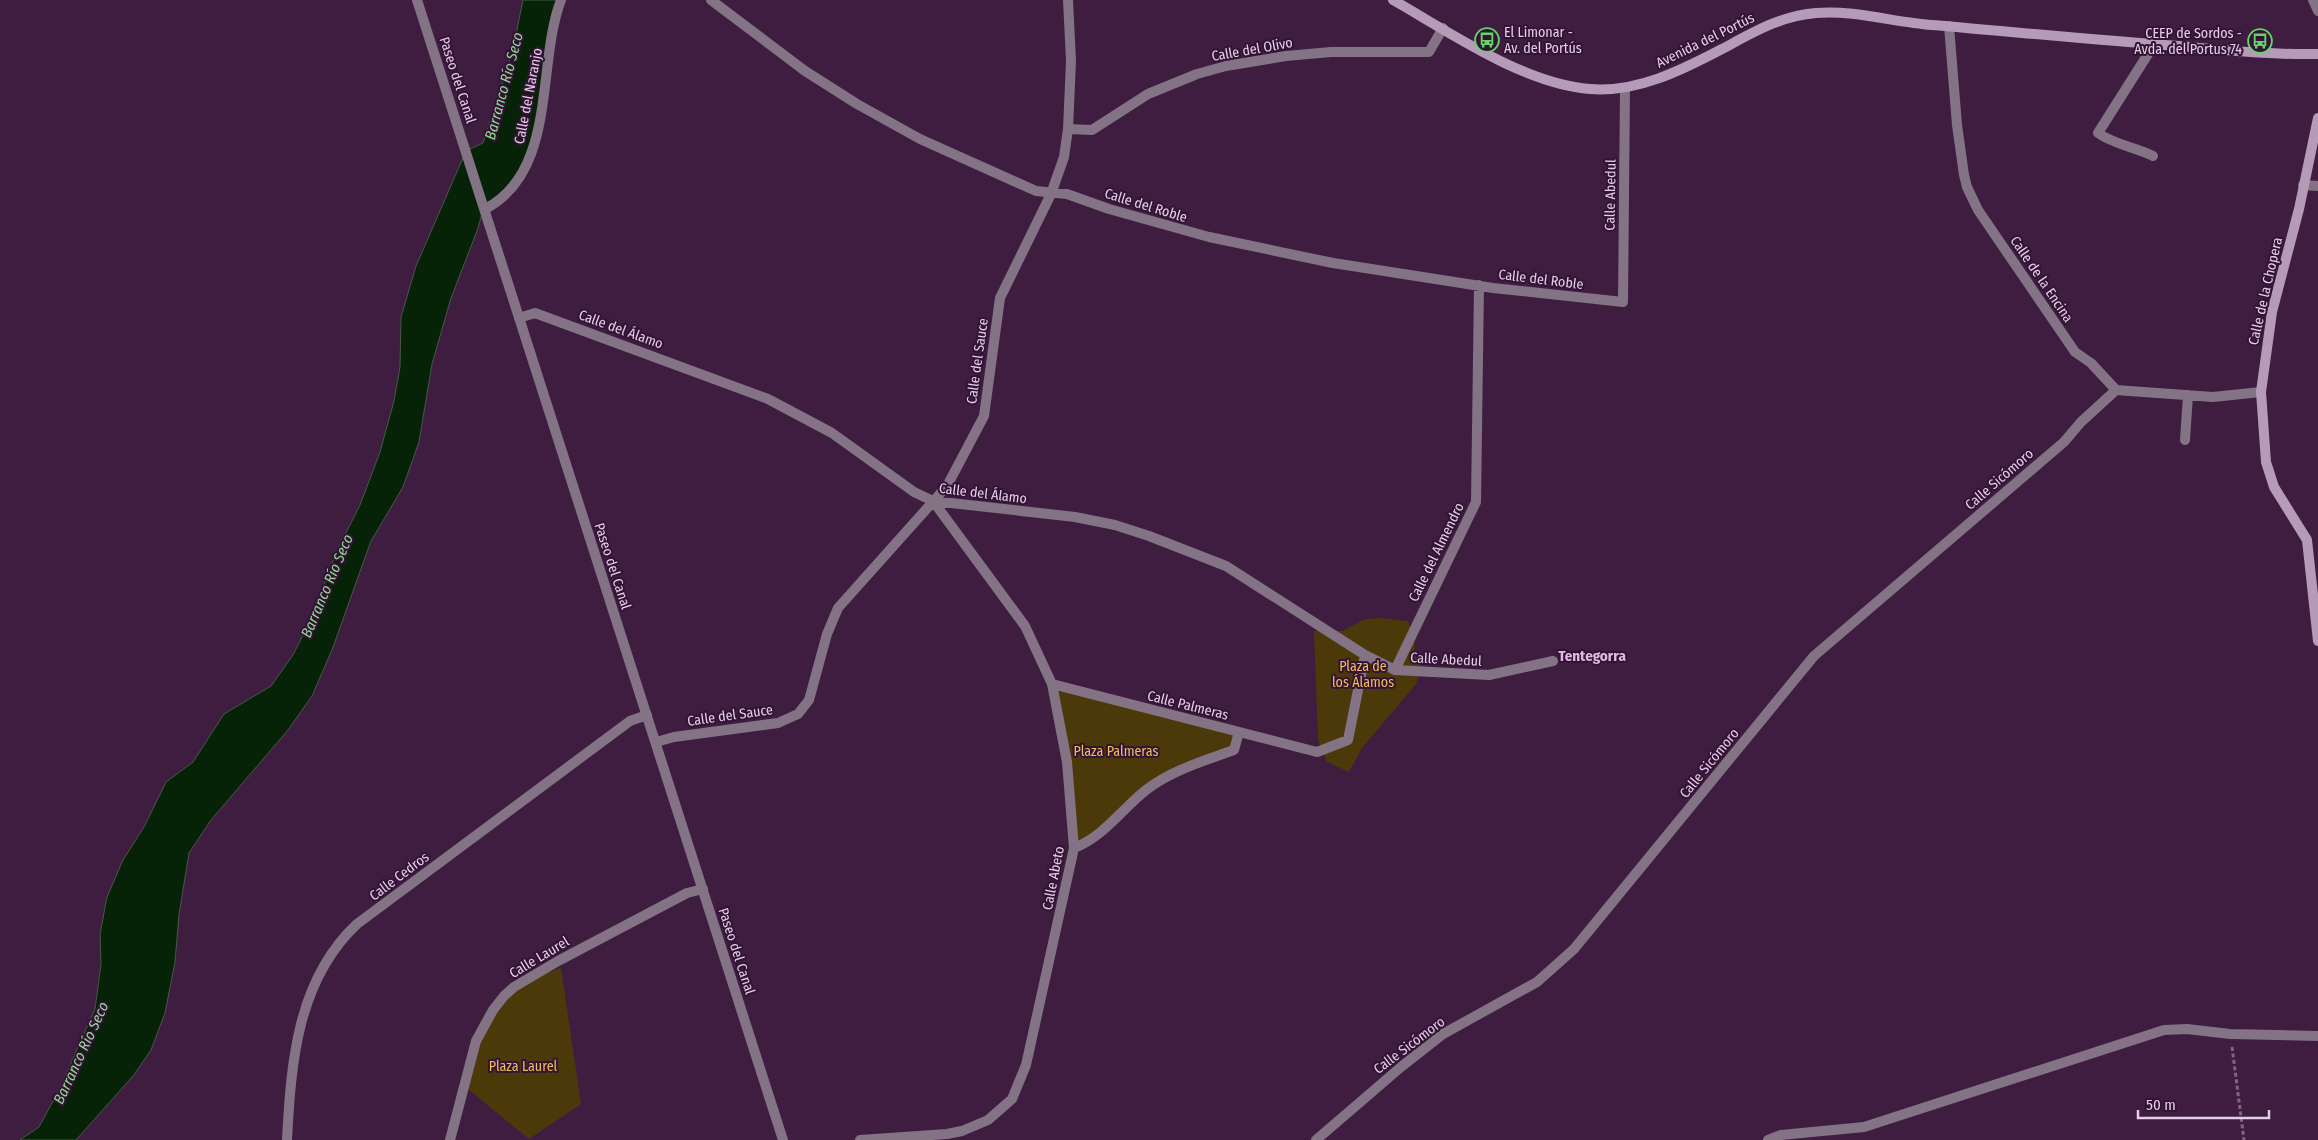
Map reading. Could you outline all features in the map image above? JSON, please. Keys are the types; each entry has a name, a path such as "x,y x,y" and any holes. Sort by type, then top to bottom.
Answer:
{"main road":[{"name":"Avenida del Portús","path":"1393,0 1520,71 1548,82 1589,90 1625,88 1668,74 1722,49 1760,28 1796,15 1818,13 1854,13 1949,26 2149,44 2288,55 2318,54"},
{"name":"Calle de la Chopera","path":"2318,118 2299,209 2272,312 2261,392 2266,462 2274,487 2306,540 2318,641"}],"street":[{"name":"Paseo del Canal","path":"417,0 783,1140"},
{"name":"Calle del Naranjo","path":"485,209 504,197 514,186 531,155 561,0"},
{"name":"Calle del Roble","path":"711,0 805,71 857,104 920,139 1036,191 1051,194 1067,194 1109,209 1209,237 1333,263 1478,286 1623,302"},
{"name":"Calle del Sauce","path":"656,742 674,737 778,723 798,714 809,700 827,634 838,608 947,486 984,416 1000,298 1051,194 1064,157 1068,129 1071,60 1068,0"},
{"path":"2313,0 2318,11"},
{"name":"Calle de la Encina","path":"1949,26 1957,124 1967,187 1978,210 2075,352 2091,363 2116,390"},
{"name":"Calle del Olivo","path":"1068,129 1092,130 1148,94 1197,74 1256,60 1286,56 1331,52 1429,52 1443,28"},
{"path":"2149,44 2148,54 2098,133 2111,142 2136,148 2153,156"},
{"name":"Calle Abedul","path":"1623,302 1625,88"},
{"path":"2303,185 2318,186"},
{"name":"Calle del Almendro","path":"1395,670 1476,502 1478,286"},
{"name":"Calle del Álamo","path":"519,318 535,312 768,398 832,433 914,492 933,501 1075,517 1114,525 1149,536 1226,566 1365,654"},
{"path":"2116,390 2213,397 2261,392"},
{"name":"Calle Sicómoro","path":"1316,1140 1400,1067 1444,1034 1537,982 1574,949 1814,656 2064,442 2081,422 2116,390"},
{"path":"2184,440 2188,395"},
{"name":"Calle Abeto","path":"860,1140 947,1134 962,1131 988,1120 1012,1100 1026,1065 1074,848 1067,762 1052,684 1025,626 933,501"},
{"path":"1365,654 1395,670"},
{"name":"Calle Palmeras","path":"1052,684 1317,752 1348,740 1365,654"},
{"name":"Calle Abedul","path":"1395,670 1489,675 1554,661"},
{"name":"Calle Cedros","path":"287,1140 291,1078 302,1019 319,972 340,941 357,924 630,721 647,715"},
{"path":"1074,848 1088,843 1132,802 1157,782 1234,750 1239,732"},
{"name":"Calle Laurel","path":"450,1140 476,1041 504,996 514,987 558,960 687,894 702,889"},
{"path":"1768,1140 1781,1134 1864,1127 2069,1062 2151,1033 2186,1029 2230,1034 2318,1036"}],"path":[{"path":"2230,1034 2244,1140"}],"green space":[{"name":"Plaza de los Álamos","path":"1381,618 1408,621 1415,644 1414,654 1422,665 1416,684 1362,748 1349,772 1327,762 1318,740 1314,631 1343,631 1365,619"},
{"name":"Plaza Palmeras","path":"1052,684 1239,732 1234,750 1172,774 1074,848"},
{"name":"Plaza Laurel","path":"561,968 581,1104 529,1139 468,1089 468,1065 493,1010 527,979"}],"water":[{"name":"Barranco Río Seco","path":"523,0 561,0 539,120 514,186 484,207 477,231 451,298 432,364 419,442 403,487 371,541 332,650 312,696 288,730 211,820 189,853 179,915 175,962 165,1013 151,1050 133,1076 76,1140 20,1140 39,1127 59,1090 95,1009 101,964 100,934 107,897 123,860 144,827 166,782 193,762 224,714 271,686 293,655 313,615 336,553 360,505 380,452 394,401 400,367 401,317 416,266 466,151 483,143 512,54"}],"place":[{"name":"El Limonar - Av. del Portús","path":"1487,40"},
{"name":"CEEP de Sordos - Avda. del Portus 74","path":"2260,41"}],"district":[{"name":"Tentegorra","path":"1592,656"}]}
